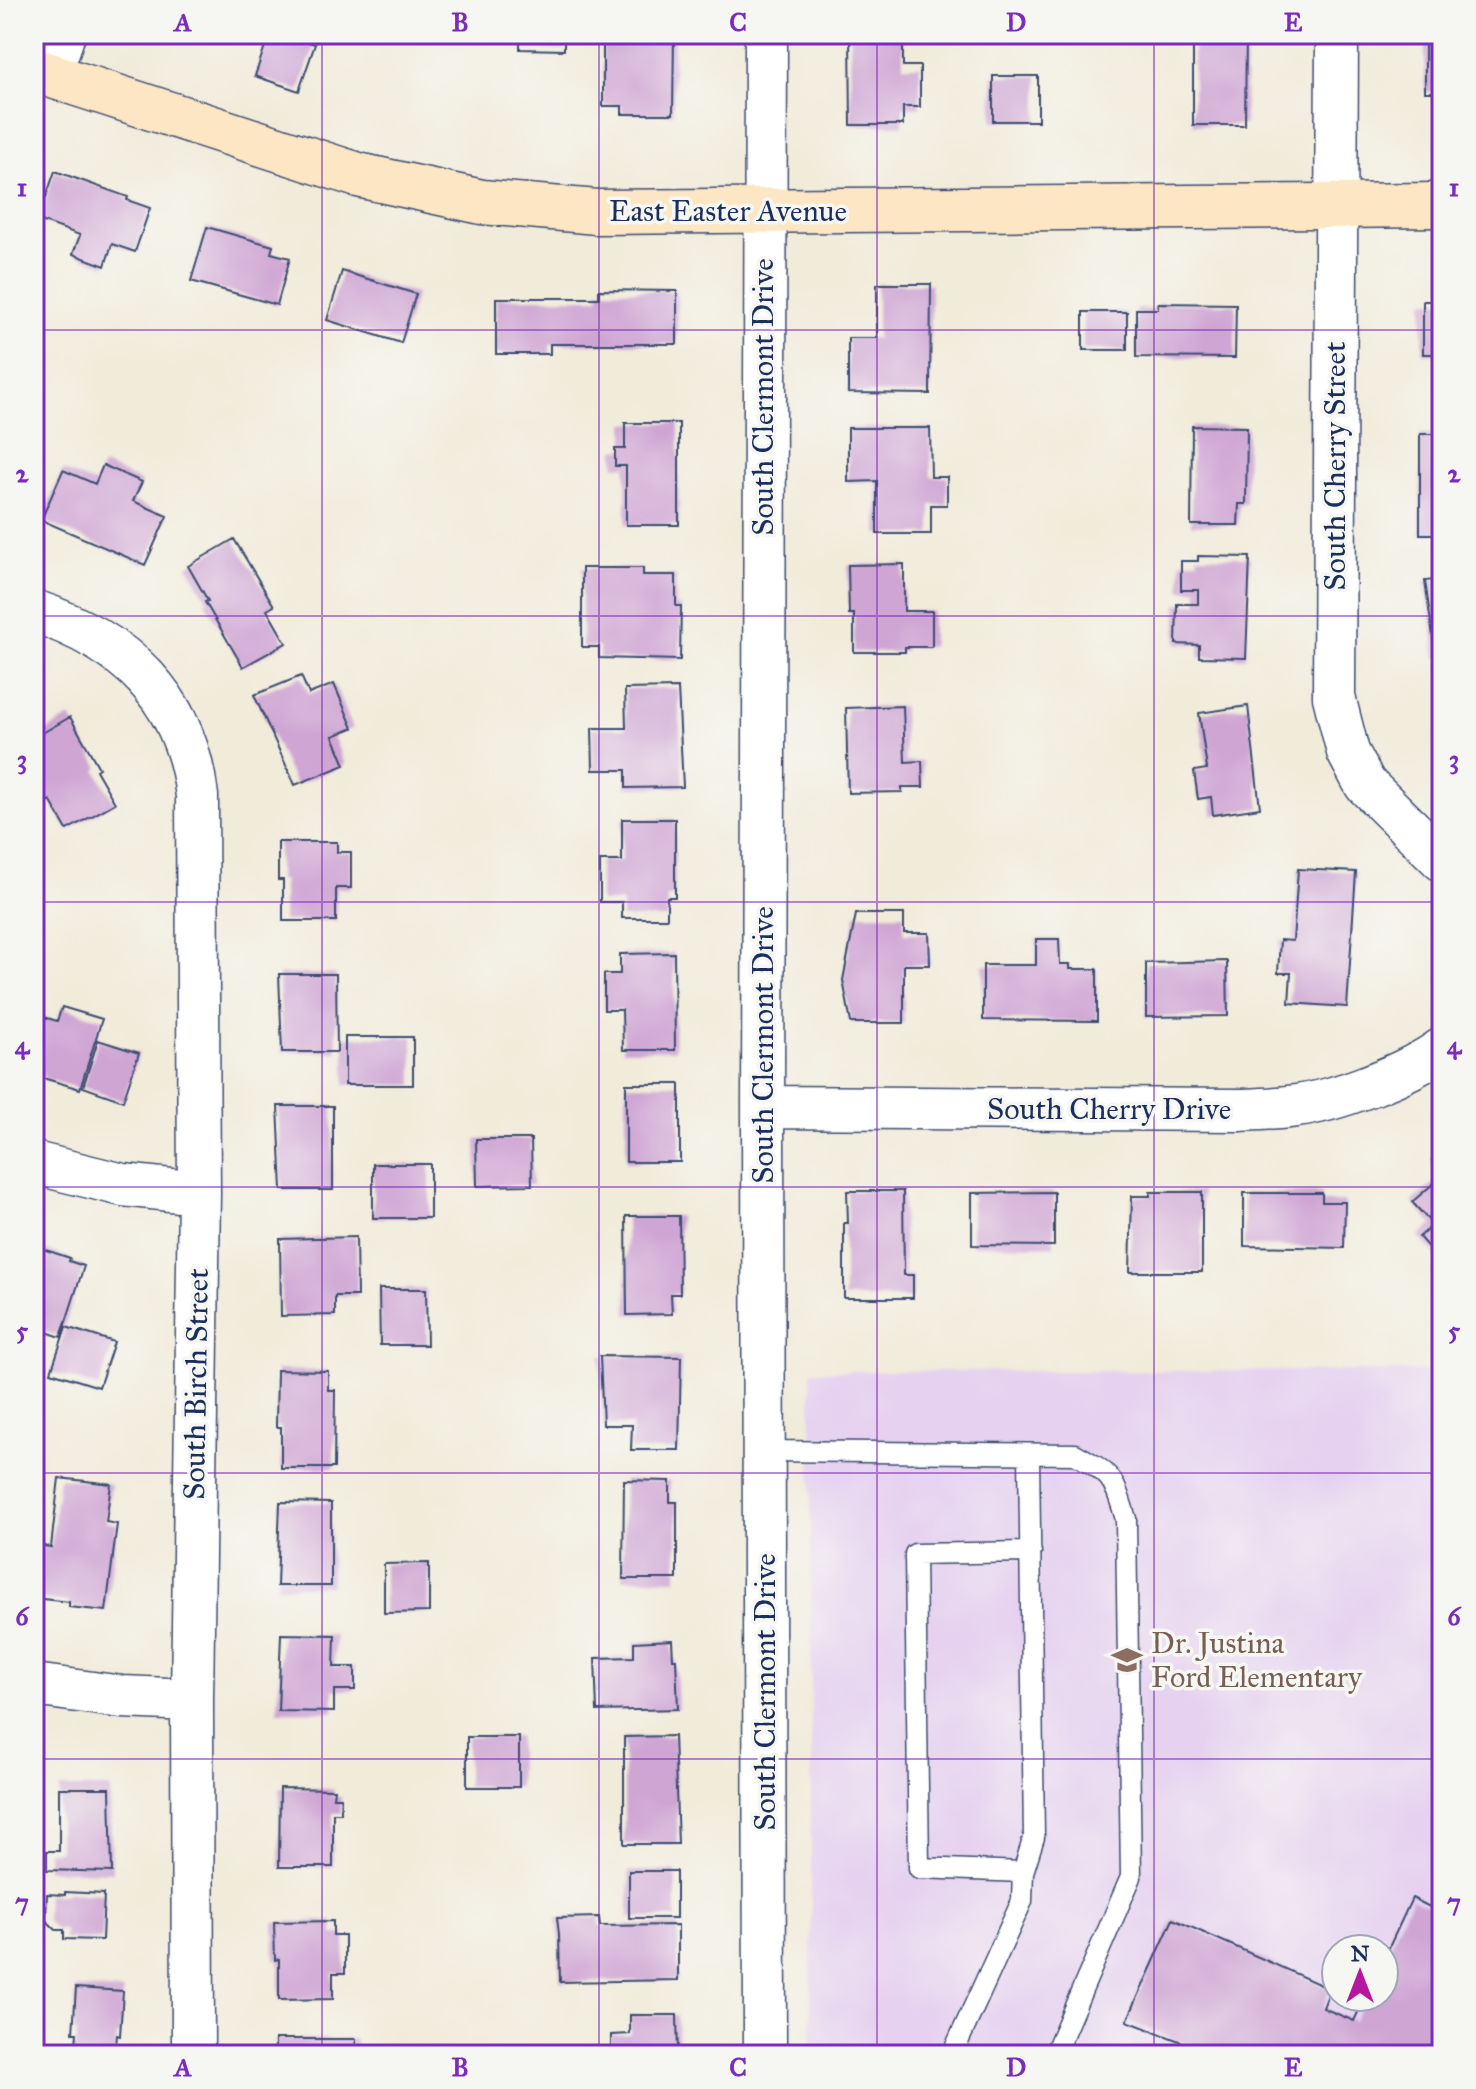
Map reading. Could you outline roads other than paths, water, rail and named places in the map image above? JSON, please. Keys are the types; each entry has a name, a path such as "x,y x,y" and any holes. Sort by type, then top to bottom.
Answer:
{"street":[{"path":"42,72 64,34"},
{"name":"South Clermont Drive","path":"765,2055 763,212 766,34"},
{"name":"South Cherry Street","path":"1337,34 1334,697 1348,752 1365,784 1442,860"},
{"name":"East Easter Avenue","path":"42,72 358,175 482,202 597,212 1442,205"},
{"name":"South Birch Street","path":"34,611 69,623 129,660 158,692 174,716 193,765 197,796 199,1193 192,1700 193,2055"},
{"name":"South Cherry Drive","path":"763,1107 1240,1110 1300,1106 1375,1084 1442,1049"},
{"path":"34,1163 123,1185 199,1193"},
{"path":"34,1685 122,1697 192,1700"}],"lane":[{"path":"765,1451 1075,1454 1104,1470 1116,1488 1126,1519 1131,1877 1054,2055"},
{"path":"952,2055 1022,1901 1023,1872 1034,1837 1029,1454"},
{"path":"1023,1872 919,1868 915,1554 1031,1552"}],"place":[{"name":"Dr. Justina Ford Elementary","path":"1127,1660"}]}
